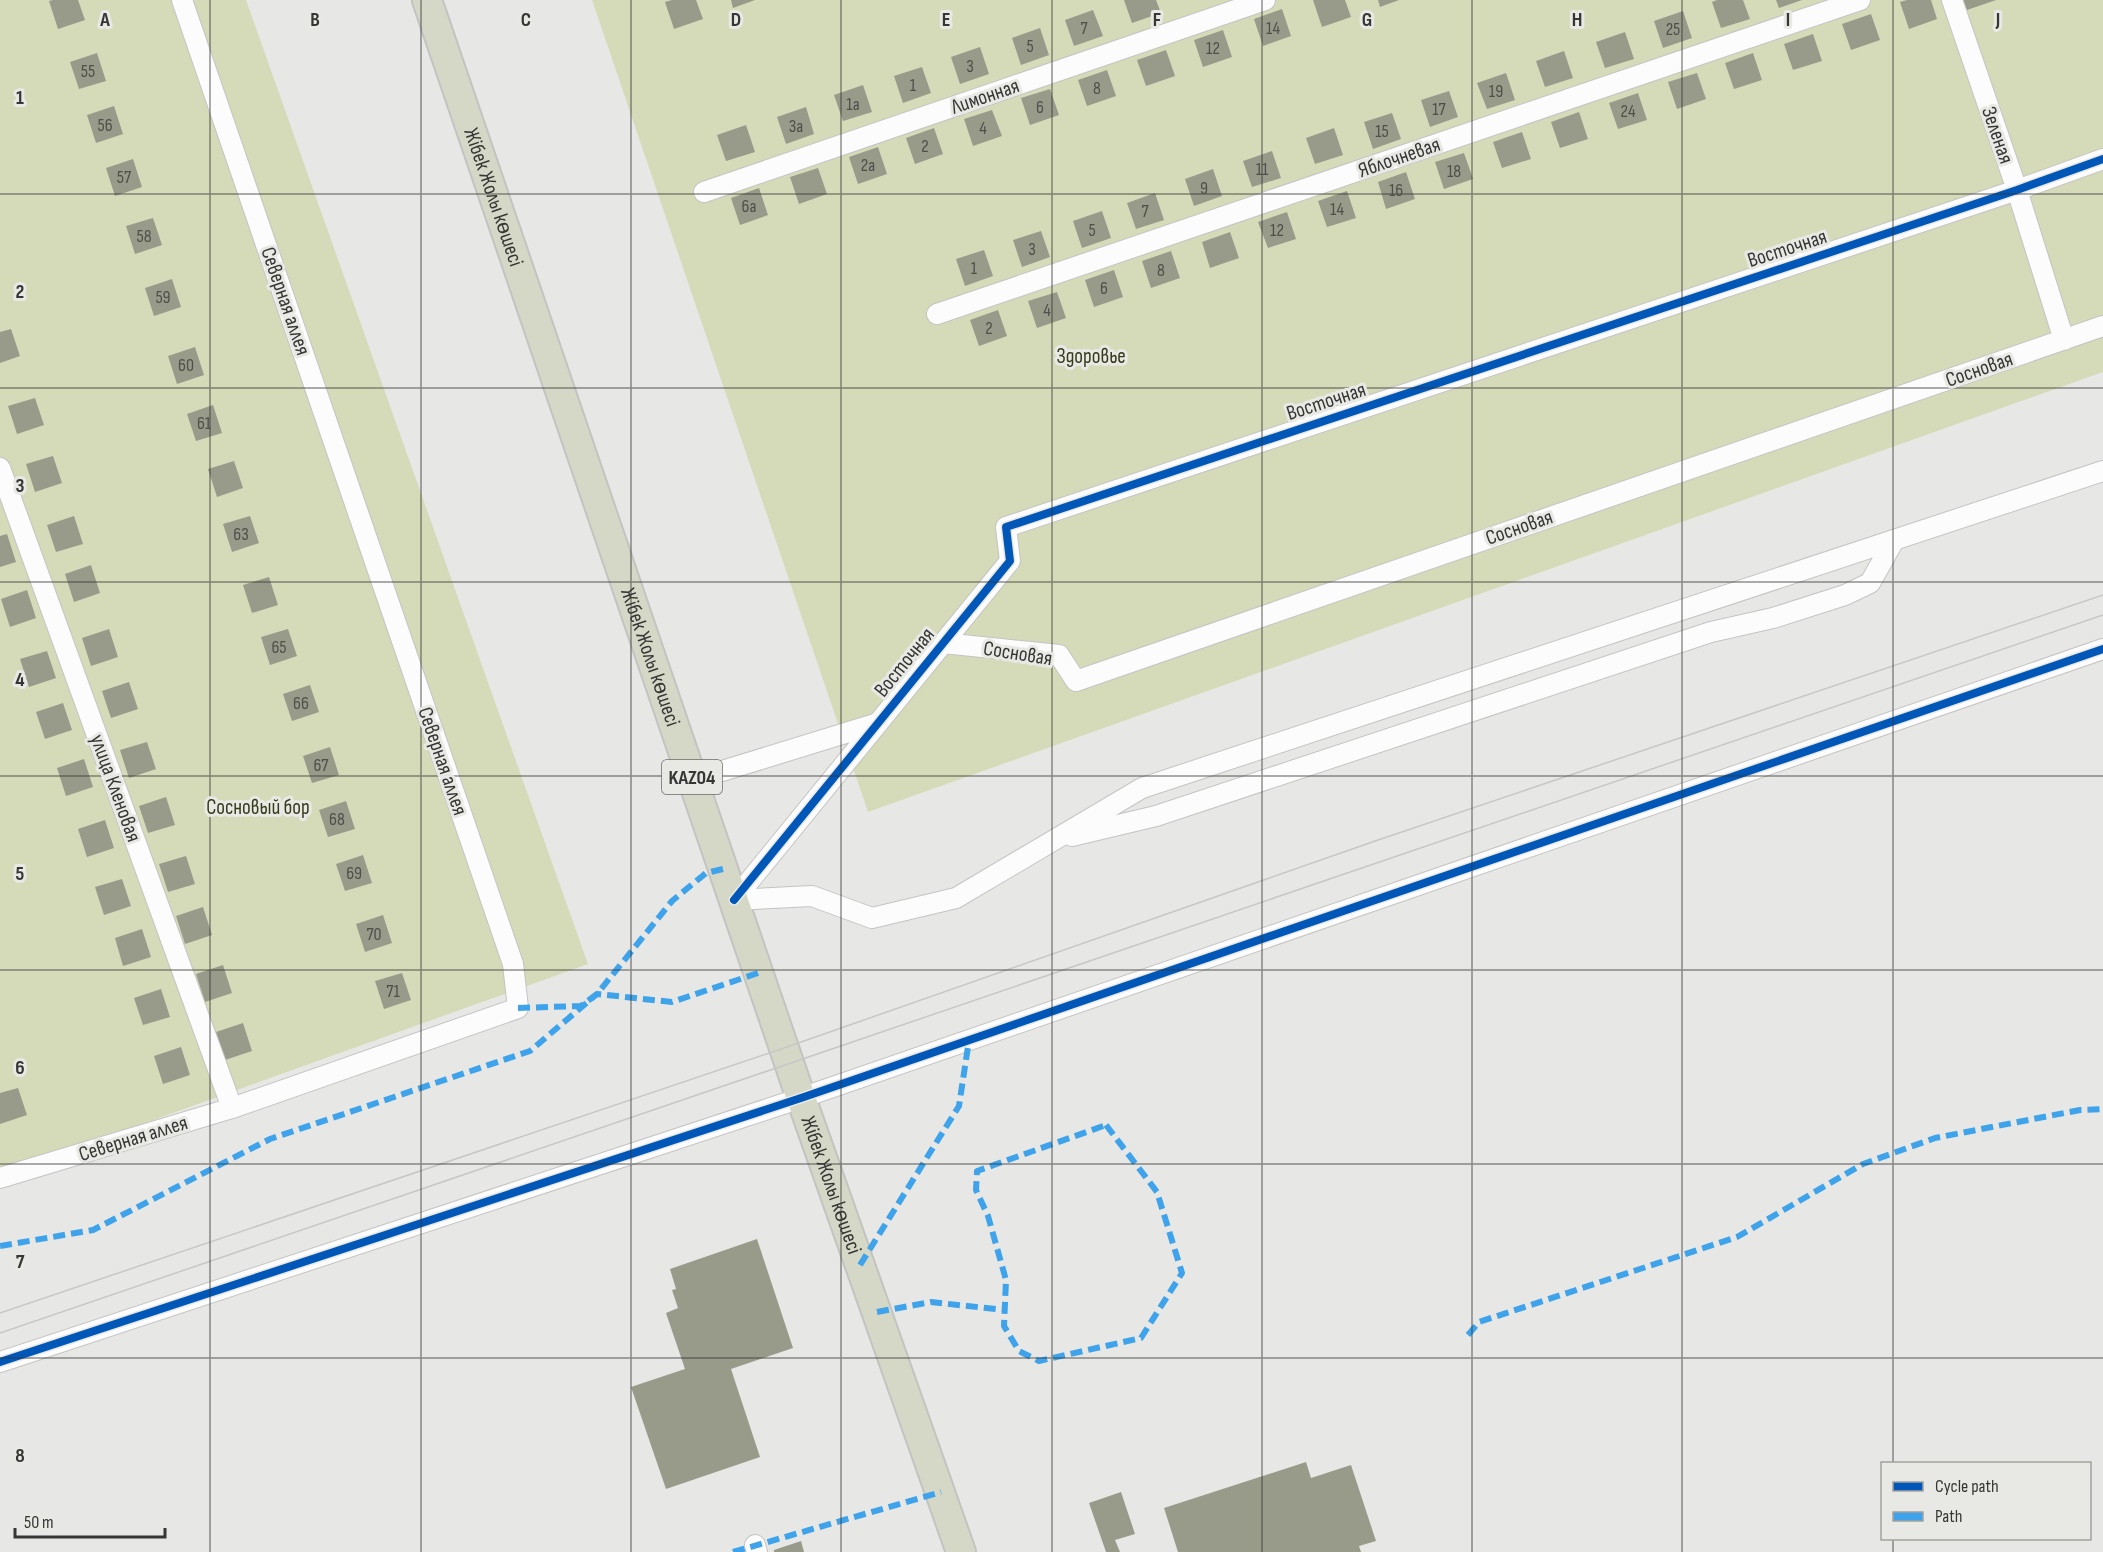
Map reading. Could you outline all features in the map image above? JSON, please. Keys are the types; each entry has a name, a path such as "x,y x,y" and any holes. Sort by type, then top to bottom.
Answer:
{"highway":[{"name":"Жібек Жолы көшесі","path":"428,0 801,1098 961,1552"}],"street":[{"name":"Северная аллея","path":"0,1178 232,1108 518,1008 510,953 182,0"},
{"name":"Лимонная","path":"704,192 1265,0"},
{"name":"Яблочневая","path":"937,314 1860,0"},
{"name":"Зеленая","path":"1952,0 2017,190 2064,340"},
{"name":"Восточная","path":"734,900 1010,561 1006,527 2017,190 2103,159"},
{"name":"Сосновая","path":"943,643 1059,655 1076,681 2103,326"},
{"name":"улица Кленовая","path":"0,468 232,1108"},
{"path":"734,900 812,896 872,918 956,898 1142,788 2103,471"},
{"path":"1055,839 1156,816 1711,632 1773,618 1845,595 1870,583 1893,542"},
{"path":"0,1362 801,1098 2103,649"},
{"path":"693,780 878,723"}],"green space":[{"name":"Сосновый бор","path":"0,0 246,0 588,964 0,1175"},
{"name":"Здоровье","path":"592,0 2103,0 2103,372 868,812"}],"building":[{"path":"78,0 85,20 58,29 49,1"},
{"path":"696,0 703,19 674,29 665,2"},
{"path":"731,0 755,0 733,8"},
{"path":"1124,0 1156,0 1161,13 1132,23"},
{"path":"1313,0 1345,0 1351,17 1322,27"},
{"path":"1378,0 1399,0 1380,7"},
{"path":"1743,0 1750,19 1721,28 1712,2"},
{"path":"1776,0 1802,0 1779,8"},
{"path":"1931,0 1937,19 1909,29 1900,2"},
{"path":"1963,0 1996,0 1967,10"},
{"path":"1282,9 1291,36 1263,46 1254,19"},
{"path":"1093,10 1103,36 1074,46 1065,20"},
{"path":"1683,11 1692,38 1663,48 1654,21"},
{"path":"1871,14 1880,40 1851,50 1842,24"},
{"path":"1040,28 1049,55 1021,65 1012,38"},
{"path":"1223,30 1232,57 1203,67 1194,40"},
{"path":"1625,32 1634,59 1605,68 1596,42"},
{"path":"1813,34 1822,61 1793,70 1784,44"},
{"path":"980,47 989,74 960,84 951,57"},
{"path":"1166,50 1175,76 1146,86 1137,60"},
{"path":"1564,51 1573,78 1545,87 1536,61"},
{"path":"97,53 106,81 79,89 70,62"},
{"path":"1753,53 1762,80 1734,89 1725,63"},
{"path":"922,67 931,93 903,103 894,76"},
{"path":"1107,70 1116,96 1087,106 1078,80"},
{"path":"1506,73 1515,100 1487,109 1477,83"},
{"path":"1697,73 1706,99 1677,109 1668,82"},
{"path":"863,85 872,112 843,121 834,95"},
{"path":"1050,89 1059,115 1030,125 1021,98"},
{"path":"1449,91 1458,117 1430,127 1421,100"},
{"path":"1638,93 1647,120 1618,129 1609,103"},
{"path":"114,106 123,134 96,143 87,115"},
{"path":"806,107 814,134 786,144 777,117"},
{"path":"992,110 1002,136 973,146 964,119"},
{"path":"1579,112 1588,139 1560,148 1551,122"},
{"path":"1392,113 1401,139 1373,149 1364,122"},
{"path":"746,125 755,152 726,161 717,135"},
{"path":"934,128 943,154 915,164 906,138"},
{"path":"1334,128 1343,155 1315,164 1306,138"},
{"path":"1522,132 1531,159 1502,168 1493,142"},
{"path":"878,147 887,174 858,184 849,157"},
{"path":"1272,151 1281,178 1252,187 1243,161"},
{"path":"1464,153 1473,179 1444,189 1435,162"},
{"path":"133,159 142,187 115,196 106,168"},
{"path":"818,168 827,194 799,204 790,177"},
{"path":"1213,169 1222,196 1194,206 1185,179"},
{"path":"1406,172 1415,199 1386,209 1378,182"},
{"path":"759,188 768,215 740,225 731,198"},
{"path":"1347,191 1356,218 1327,227 1318,201"},
{"path":"1155,193 1164,220 1136,229 1127,203"},
{"path":"1102,211 1111,238 1082,248 1073,221"},
{"path":"1287,212 1296,239 1268,248 1258,222"},
{"path":"153,218 162,245 135,254 126,226"},
{"path":"1041,231 1050,257 1022,267 1013,240"},
{"path":"1230,232 1239,258 1210,268 1202,242"},
{"path":"984,250 993,276 965,286 956,259"},
{"path":"1171,251 1180,278 1151,288 1142,261"},
{"path":"1114,270 1123,297 1094,307 1085,280"},
{"path":"172,279 181,307 154,316 145,288"},
{"path":"1057,292 1066,318 1037,328 1028,301"},
{"path":"998,310 1007,336 979,346 970,320"},
{"path":"11,329 20,356 0,363 0,332"},
{"path":"195,347 204,375 177,384 168,356"},
{"path":"35,398 44,425 17,434 8,406"},
{"path":"213,405 222,433 196,441 187,414"},
{"path":"53,456 62,483 35,492 26,464"},
{"path":"234,461 243,488 217,497 208,469"},
{"path":"74,516 83,544 56,552 47,525"},
{"path":"250,516 259,543 232,552 223,524"},
{"path":"7,534 16,562 0,567 0,536"},
{"path":"91,565 100,593 74,602 65,574"},
{"path":"269,577 278,605 252,613 243,585"},
{"path":"27,590 36,618 10,627 1,599"},
{"path":"109,629 118,657 91,666 82,638"},
{"path":"288,629 297,656 270,665 261,637"},
{"path":"47,651 56,678 29,687 20,659"},
{"path":"129,682 138,709 111,718 102,691"},
{"path":"310,685 319,712 292,721 283,694"},
{"path":"63,703 72,730 45,739 36,712"},
{"path":"147,742 156,769 129,778 120,750"},
{"path":"330,747 339,775 312,783 303,756"},
{"path":"84,759 93,787 66,796 57,768"},
{"path":"166,797 175,825 148,833 139,806"},
{"path":"346,801 355,829 328,837 319,810"},
{"path":"105,820 114,848 87,857 78,829"},
{"path":"363,855 372,883 345,891 336,864"},
{"path":"186,856 195,884 168,892 159,864"},
{"path":"122,879 131,906 104,915 95,887"},
{"path":"203,907 212,935 185,944 176,916"},
{"path":"383,915 392,943 365,952 356,924"},
{"path":"142,929 151,957 123,966 115,938"},
{"path":"223,965 232,993 205,1002 196,974"},
{"path":"402,973 411,1000 384,1009 375,981"},
{"path":"161,989 170,1017 143,1025 134,998"},
{"path":"243,1023 252,1051 225,1060 216,1032"},
{"path":"181,1047 190,1075 163,1084 154,1056"},
{"path":"18,1088 27,1115 0,1124 0,1093"},
{"path":"757,1239 793,1348 731,1369 760,1457 666,1489 631,1387 685,1369 666,1313 678,1308 672,1290 676,1289 670,1269"},
{"path":"1306,1462 1311,1478 1351,1465 1376,1541 1359,1546 1361,1552 1178,1552 1164,1508"},
{"path":"1121,1492 1135,1534 1115,1540 1120,1552 1106,1552 1089,1503"},
{"path":"801,1541 804,1552 774,1552 774,1550"}],"tram line":[{"path":"0,1313 784,1048 1378,840 2103,595"},
{"path":"0,1333 2103,615"}],"marked path":[{"path":"518,1008 581,1006 597,994 672,901 706,873 723,869"},
{"path":"0,1246 93,1230 270,1139 530,1051 597,994 672,1002 758,973"},
{"path":"860,1265 959,1106 969,1040"},
{"path":"1468,1335 1479,1322 1737,1237 1863,1164 1935,1138 2080,1110 2103,1109"},
{"path":"1106,1125 1157,1192 1182,1273 1141,1338 1039,1361 1019,1351 1004,1326 1006,1280 988,1216 976,1190 977,1171 1106,1125"},
{"path":"877,1312 931,1302 1004,1310"},
{"path":"733,1552 941,1492"}],"cycle path":[{"path":"734,900 1010,561 1006,527 2017,190 2103,159"},
{"path":"0,1362 801,1098 2103,649"}]}
